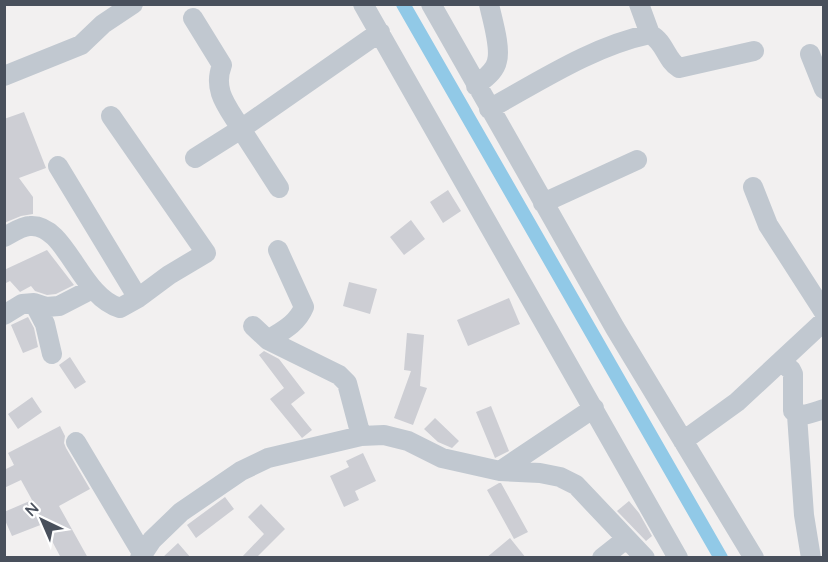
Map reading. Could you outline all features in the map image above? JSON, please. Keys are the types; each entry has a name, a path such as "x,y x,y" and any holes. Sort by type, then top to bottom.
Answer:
{"street":[{"path":"4,75 81,45 104,24 133,4"},
{"path":"363,4 678,558"},
{"path":"431,4 476,87 615,328 753,558"},
{"path":"476,87 492,71 498,60 489,4"},
{"path":"639,4 651,34 663,44 673,64 679,68 754,51"},
{"path":"193,18 222,65 218,77 221,96 279,188"},
{"path":"195,158 241,129 380,32"},
{"path":"489,109 569,65 637,36 651,34"},
{"path":"810,54 824,89"},
{"path":"4,237 29,226 43,227 58,240 92,289 110,305 120,308 206,253 111,116"},
{"path":"543,203 637,160"},
{"path":"58,166 138,298"},
{"path":"753,188 768,225 824,312"},
{"path":"268,340 291,325 300,317 304,308 278,250"},
{"path":"4,315 22,304 58,306 92,289"},
{"path":"34,303 45,324 52,354"},
{"path":"683,441 737,402 824,321"},
{"path":"253,326 268,340 339,375 347,383 361,436"},
{"path":"781,361 793,374 792,405 796,415 804,515 811,558"},
{"path":"500,471 594,408"},
{"path":"796,415 824,410"},
{"path":"76,442 141,555 152,540 181,512 241,471 268,458 361,436 384,435 408,441 442,458 500,471 540,473 560,477 576,485 645,558"},
{"path":"602,558 626,539"}],"building":[{"path":"24,112 46,168 19,178 33,197 33,214 4,223 4,119"},
{"path":"448,190 461,211 443,223 430,202"},
{"path":"411,220 425,239 404,255 390,237"},
{"path":"47,250 74,285 56,294 47,295 35,291 31,286 20,292 10,281 4,284 4,270"},
{"path":"349,282 377,289 370,314 343,306"},
{"path":"509,298 520,324 468,346 457,320"},
{"path":"28,317 34,328 38,347 23,353 11,325"},
{"path":"407,333 424,335 420,386 427,388 413,425 394,418 411,371 404,370"},
{"path":"264,351 279,359 305,393 291,404 312,430 302,438 270,399 284,388 259,355"},
{"path":"70,357 86,382 75,389 59,365"},
{"path":"32,397 42,412 18,429 8,414"},
{"path":"491,406 509,451 495,458 476,412"},
{"path":"435,418 459,441 452,448 438,442 424,429"},
{"path":"60,426 65,436 66,448 90,489 59,506 88,558 61,558 43,524 12,536 4,518 4,512 32,500 21,480 4,488 4,470 14,465 8,453"},
{"path":"363,453 376,481 355,491 359,500 344,507 330,476 349,467 346,461"},
{"path":"499,483 528,532 514,539 487,490"},
{"path":"225,497 234,509 196,538 187,525"},
{"path":"629,501 652,536 646,541 617,511"},
{"path":"261,504 285,529 256,558 241,558 264,534 248,517"},
{"path":"510,538 526,558 486,558"},
{"path":"178,543 191,558 162,558"}],"waterway":[{"path":"403,4 721,558"}]}
